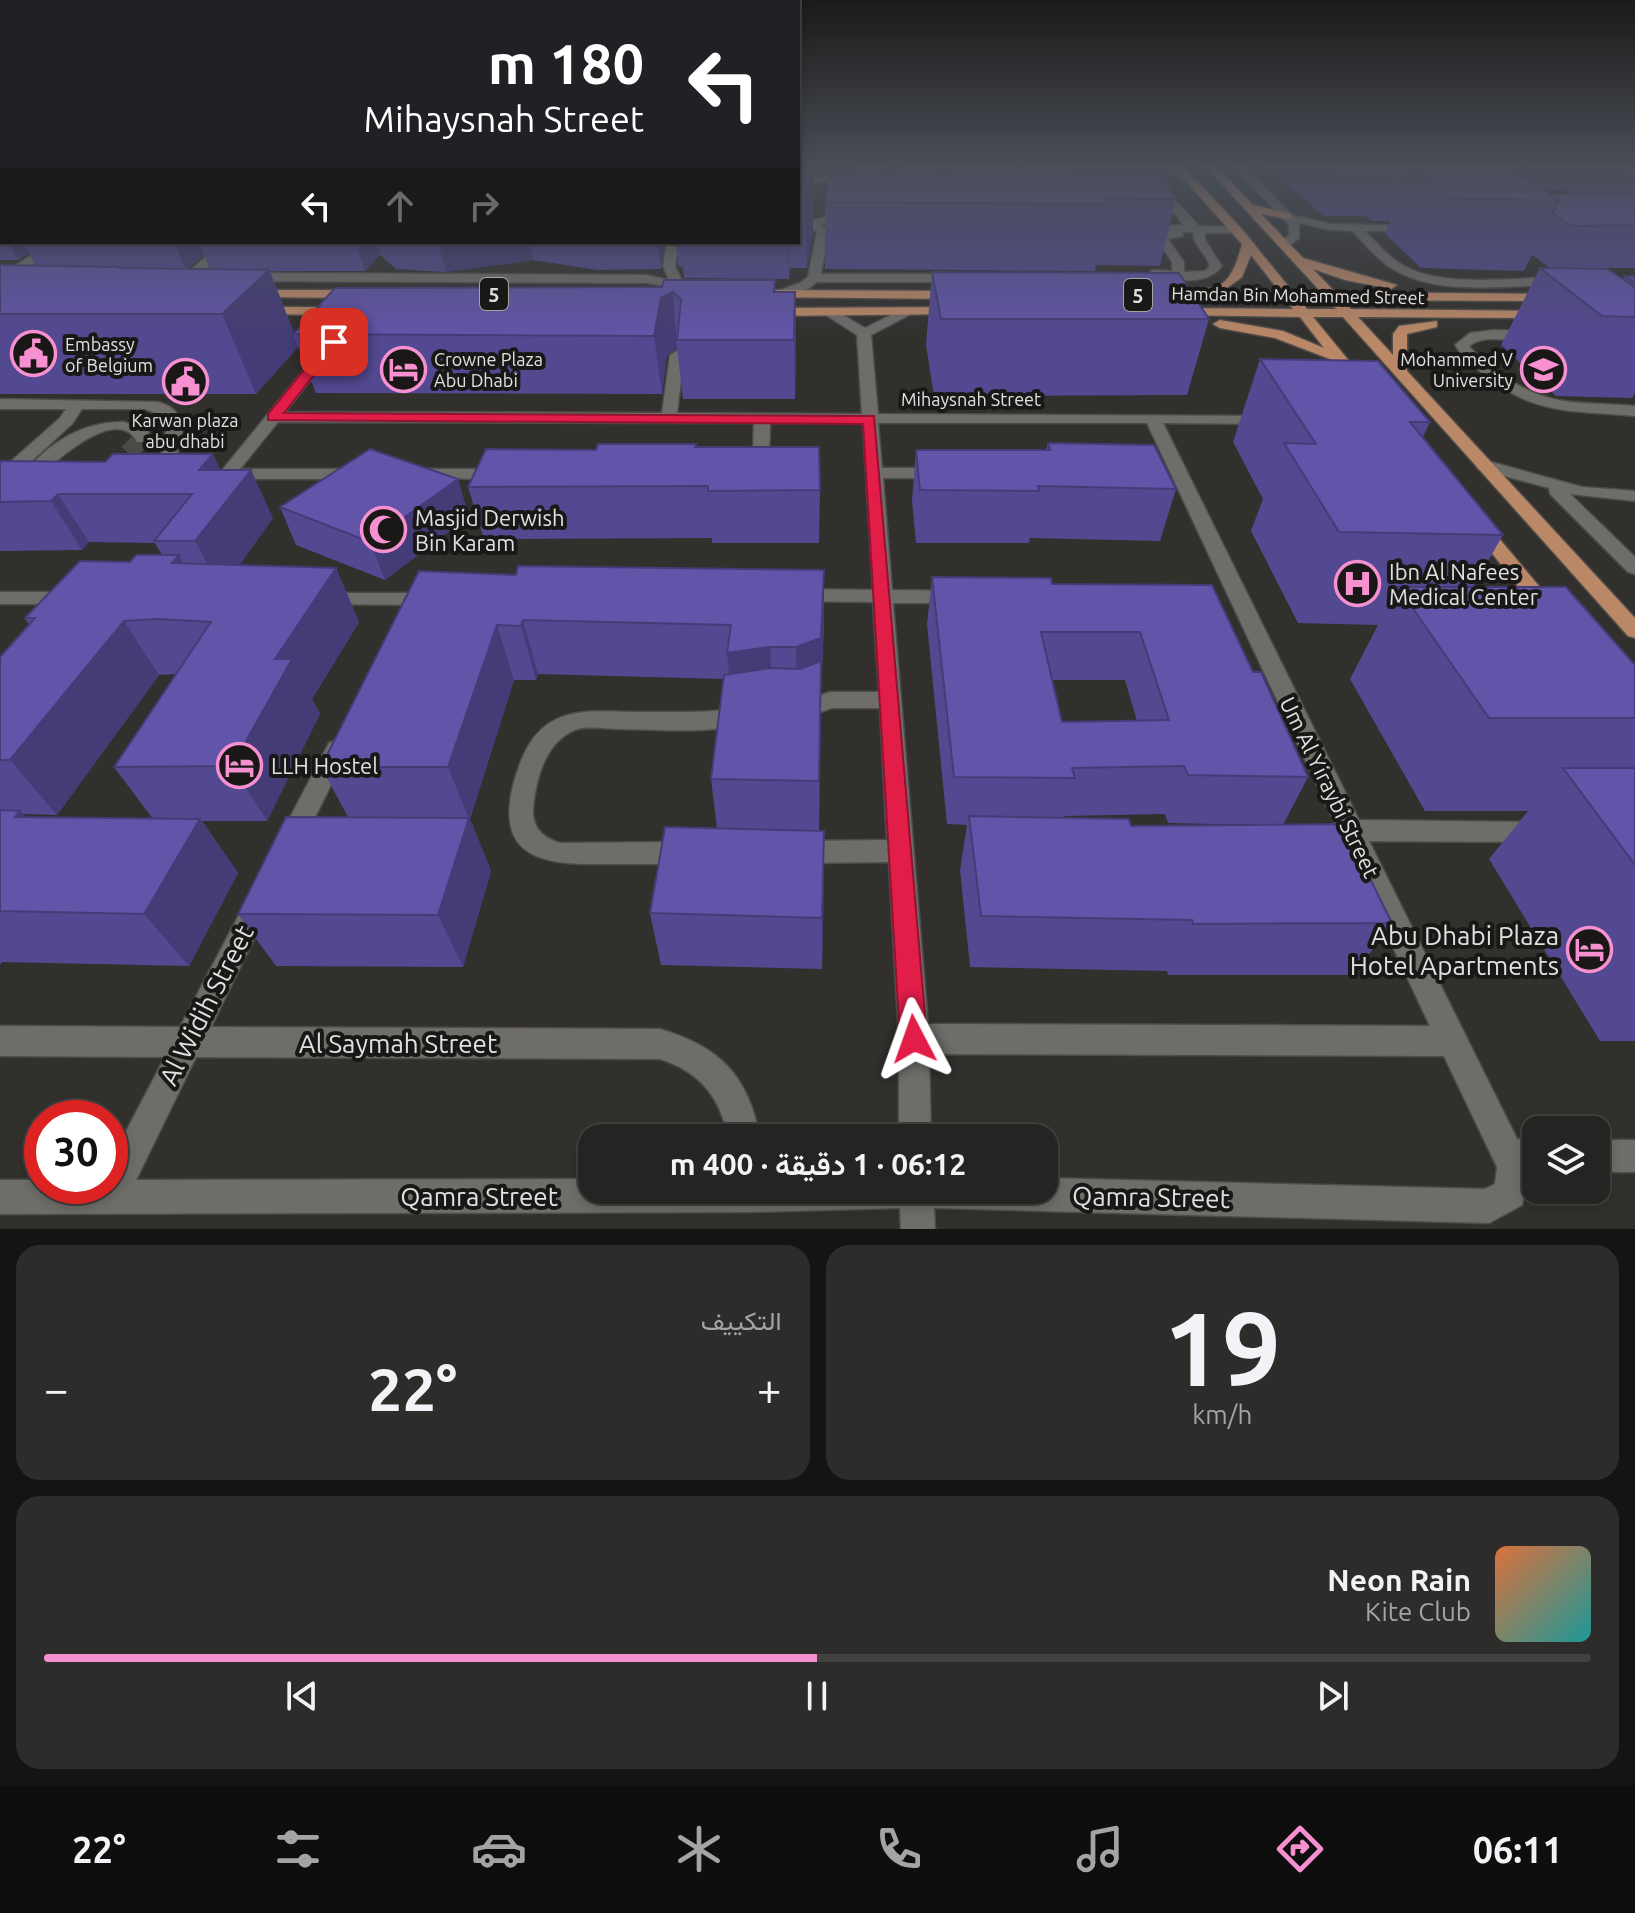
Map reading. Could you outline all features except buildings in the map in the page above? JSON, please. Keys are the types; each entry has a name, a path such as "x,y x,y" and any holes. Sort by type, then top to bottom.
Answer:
{"main road":[{"path":"1232,224 1367,392"},
{"path":"1266,224 1635,631"},
{"path":"1182,295 1219,289 1236,280 1245,261 1247,245"},
{"path":"1299,260 1384,285 1522,297"},
{"path":"307,294 351,277"},
{"name":"Hamdan Bin Mohammed Street","path":"1148,291 1182,295 1565,297"},
{"path":"648,294 704,292"},
{"path":"230,294 369,294"},
{"path":"751,294 973,295"},
{"path":"250,311 355,311"},
{"path":"752,312 963,311"},
{"name":"Hamdan Bin Mohammed Street","path":"1340,359 1284,336 1165,315 1548,314 1404,329 1399,340 1400,375"},
{"path":"1473,519 1559,624"}],"street":[{"path":"800,226 823,229 831,224"},
{"path":"1136,274 1209,274 1216,266 1189,224"},
{"path":"1293,224 1296,234"},
{"path":"1320,224 1356,228 1435,228"},
{"path":"1125,227 1197,232"},
{"path":"1285,244 1296,234 1331,227"},
{"path":"1356,228 1398,267 1414,275 1437,279 1540,275 1572,281"},
{"path":"814,278 823,229"},
{"path":"1178,275 1178,262 1162,238 1170,234 1237,230"},
{"path":"5,273 56,244"},
{"path":"205,277 184,277 227,244"},
{"path":"673,244 669,266 677,284"},
{"path":"643,279 669,266"},
{"path":"5,273 28,276"},
{"path":"234,277 643,279 704,292"},
{"path":"778,295 804,286 814,278 968,278"},
{"path":"300,310 332,335 273,417 220,474 510,474"},
{"path":"831,312 864,333"},
{"path":"864,333 908,312"},
{"path":"864,333 914,1039 915,1124"},
{"path":"1548,338 1478,335 1464,340 1464,350 1523,398 1558,408 1635,411"},
{"path":"669,418 677,355"},
{"path":"1602,402 1635,404"},
{"path":"0,404 157,405 173,413 177,425 175,467 136,473"},
{"path":"3,475 66,421 77,404"},
{"path":"31,475 64,443 89,430 110,404"},
{"name":"Mihaysnah Street","path":"273,417 1153,419 1242,411 1287,418"},
{"path":"730,474 751,468 761,456 762,418"},
{"name":"Um Al Yiraybi Street","path":"1153,419 1172,475 1351,830 1453,1041 1522,1155"},
{"path":"89,430 131,428 142,434 143,439"},
{"path":"1484,465 1581,492 1635,496"},
{"path":"873,473 965,474"},
{"path":"3,475 59,475"},
{"path":"1546,484 1568,498 1635,568"},
{"path":"772,595 969,597"},
{"path":"0,598 81,598 52,622"},
{"path":"306,599 454,599"},
{"path":"400,627 414,600"},
{"path":"716,853 560,854 543,849 529,839 519,813 538,745 562,725 578,720 714,721 773,712 801,713 820,703 841,699 888,700"},
{"name":"Al Widih Street","path":"128,1160 350,724"},
{"path":"1351,830 1556,832"},
{"path":"777,852 899,851"},
{"path":"914,1039 1453,1041"},
{"name":"Al Saymah Street","path":"0,1041 660,1044 696,1057 724,1083 742,1124"},
{"name":"Qamra Street","path":"1058,1194 1489,1206 1510,1193 1513,1166 1522,1155"},
{"path":"1610,1156 1635,1156"},
{"name":"Qamra Street","path":"128,1198 578,1194"},
{"name":"Qamra Street","path":"0,1197 24,1197"},
{"path":"917,1204 918,1229"}],"tunnel":[{"path":"137,444 143,439"},
{"path":"128,453 137,444"}],"place":[{"name":"Embassy of Belgium","path":"34,354"},
{"name":"Crowne Plaza Abu Dhabi","path":"403,369"},
{"name":"Mohammed V University","path":"1544,369"},
{"name":"Karwan plaza abu dhabi","path":"185,382"},
{"name":"Masjid Derwish Bin Karam","path":"384,530"},
{"name":"Ibn Al Nafees Medical Center","path":"1358,584"},
{"name":"LLH Hostel","path":"240,765"},
{"name":"Abu Dhabi Plaza Hotel Apartments","path":"1590,950"}],"route":[{"path":"334,342 273,417 869,419 914,1039"}]}
